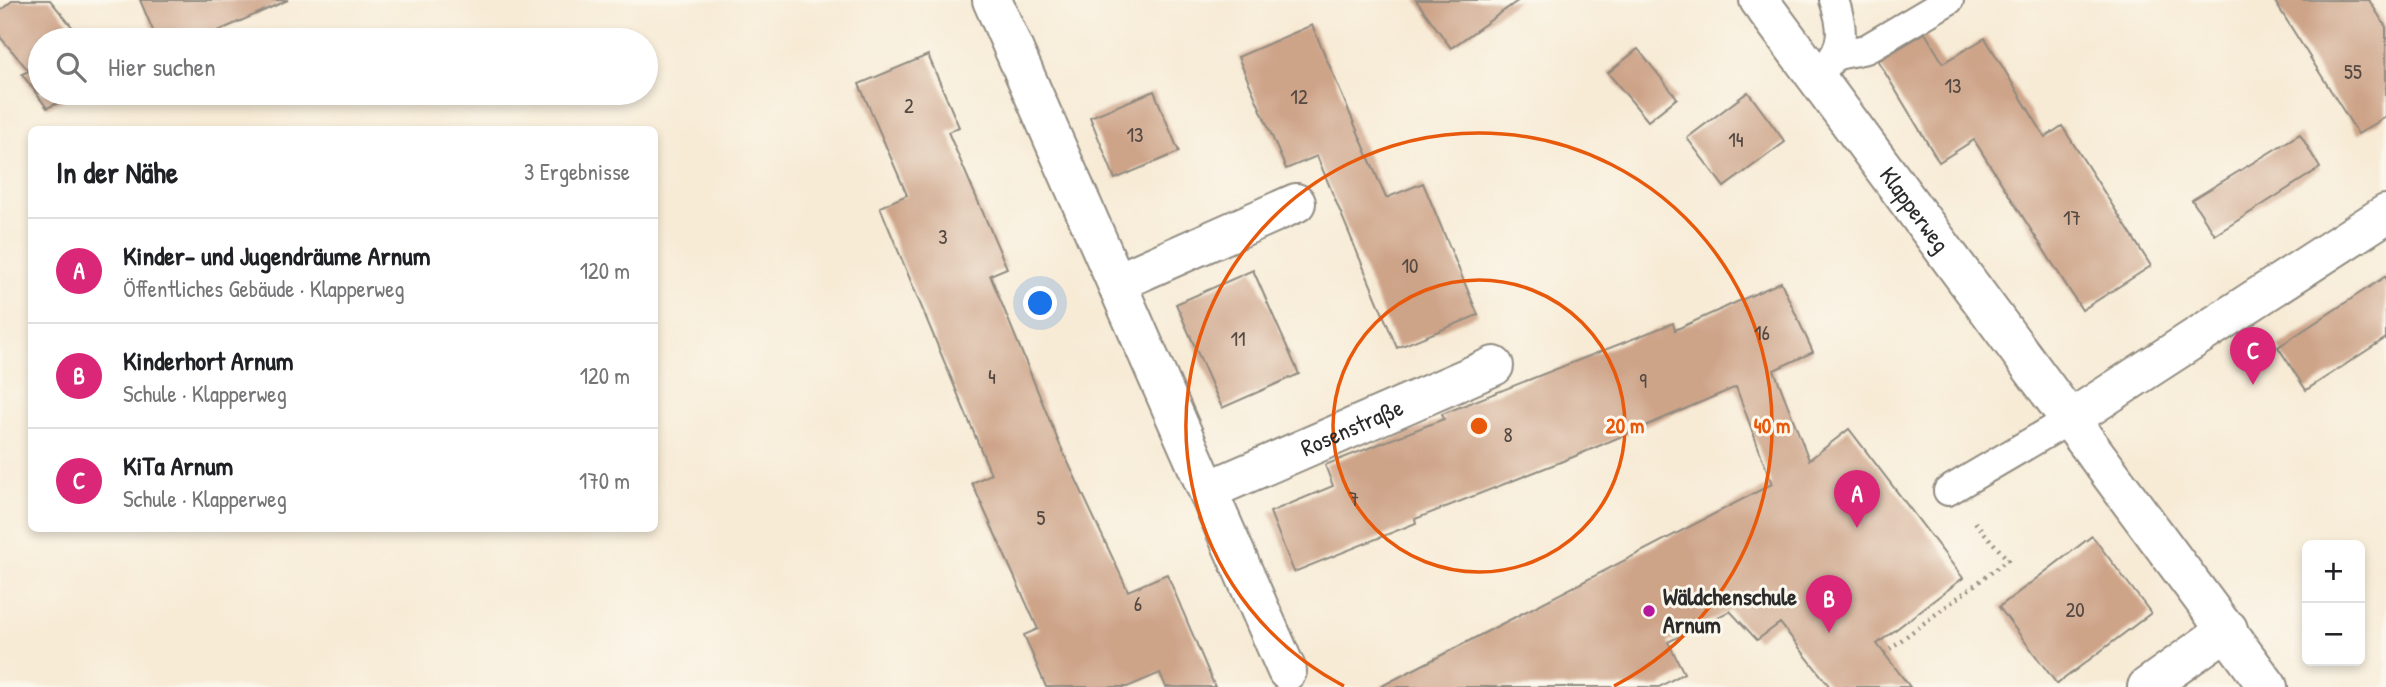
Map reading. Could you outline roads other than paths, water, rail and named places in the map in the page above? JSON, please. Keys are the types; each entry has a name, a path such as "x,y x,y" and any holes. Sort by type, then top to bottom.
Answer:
{"street":[{"path":"992,0 1287,671"},
{"name":"Klapperweg","path":"1759,0 1827,66 2069,420 2228,629 2268,687"},
{"path":"1118,282 1296,203"},
{"path":"2069,420 2386,215"},
{"name":"Rosenstraße","path":"1209,490 1494,366"},
{"path":"2147,687 2228,629"}],"lane":[{"path":"1827,66 1843,25 1834,0"},
{"path":"1827,66 1866,49 1949,0"},
{"path":"1948,491 2069,420"}],"place":[{"name":"KiTa Arnum","path":"2253,385"},
{"name":"Kinder- und Jugendräume Arnum","path":"1857,528"},
{"name":"Wäldchenschule Arnum","path":"1649,611"},
{"name":"Kinderhort Arnum","path":"1829,633"}]}
